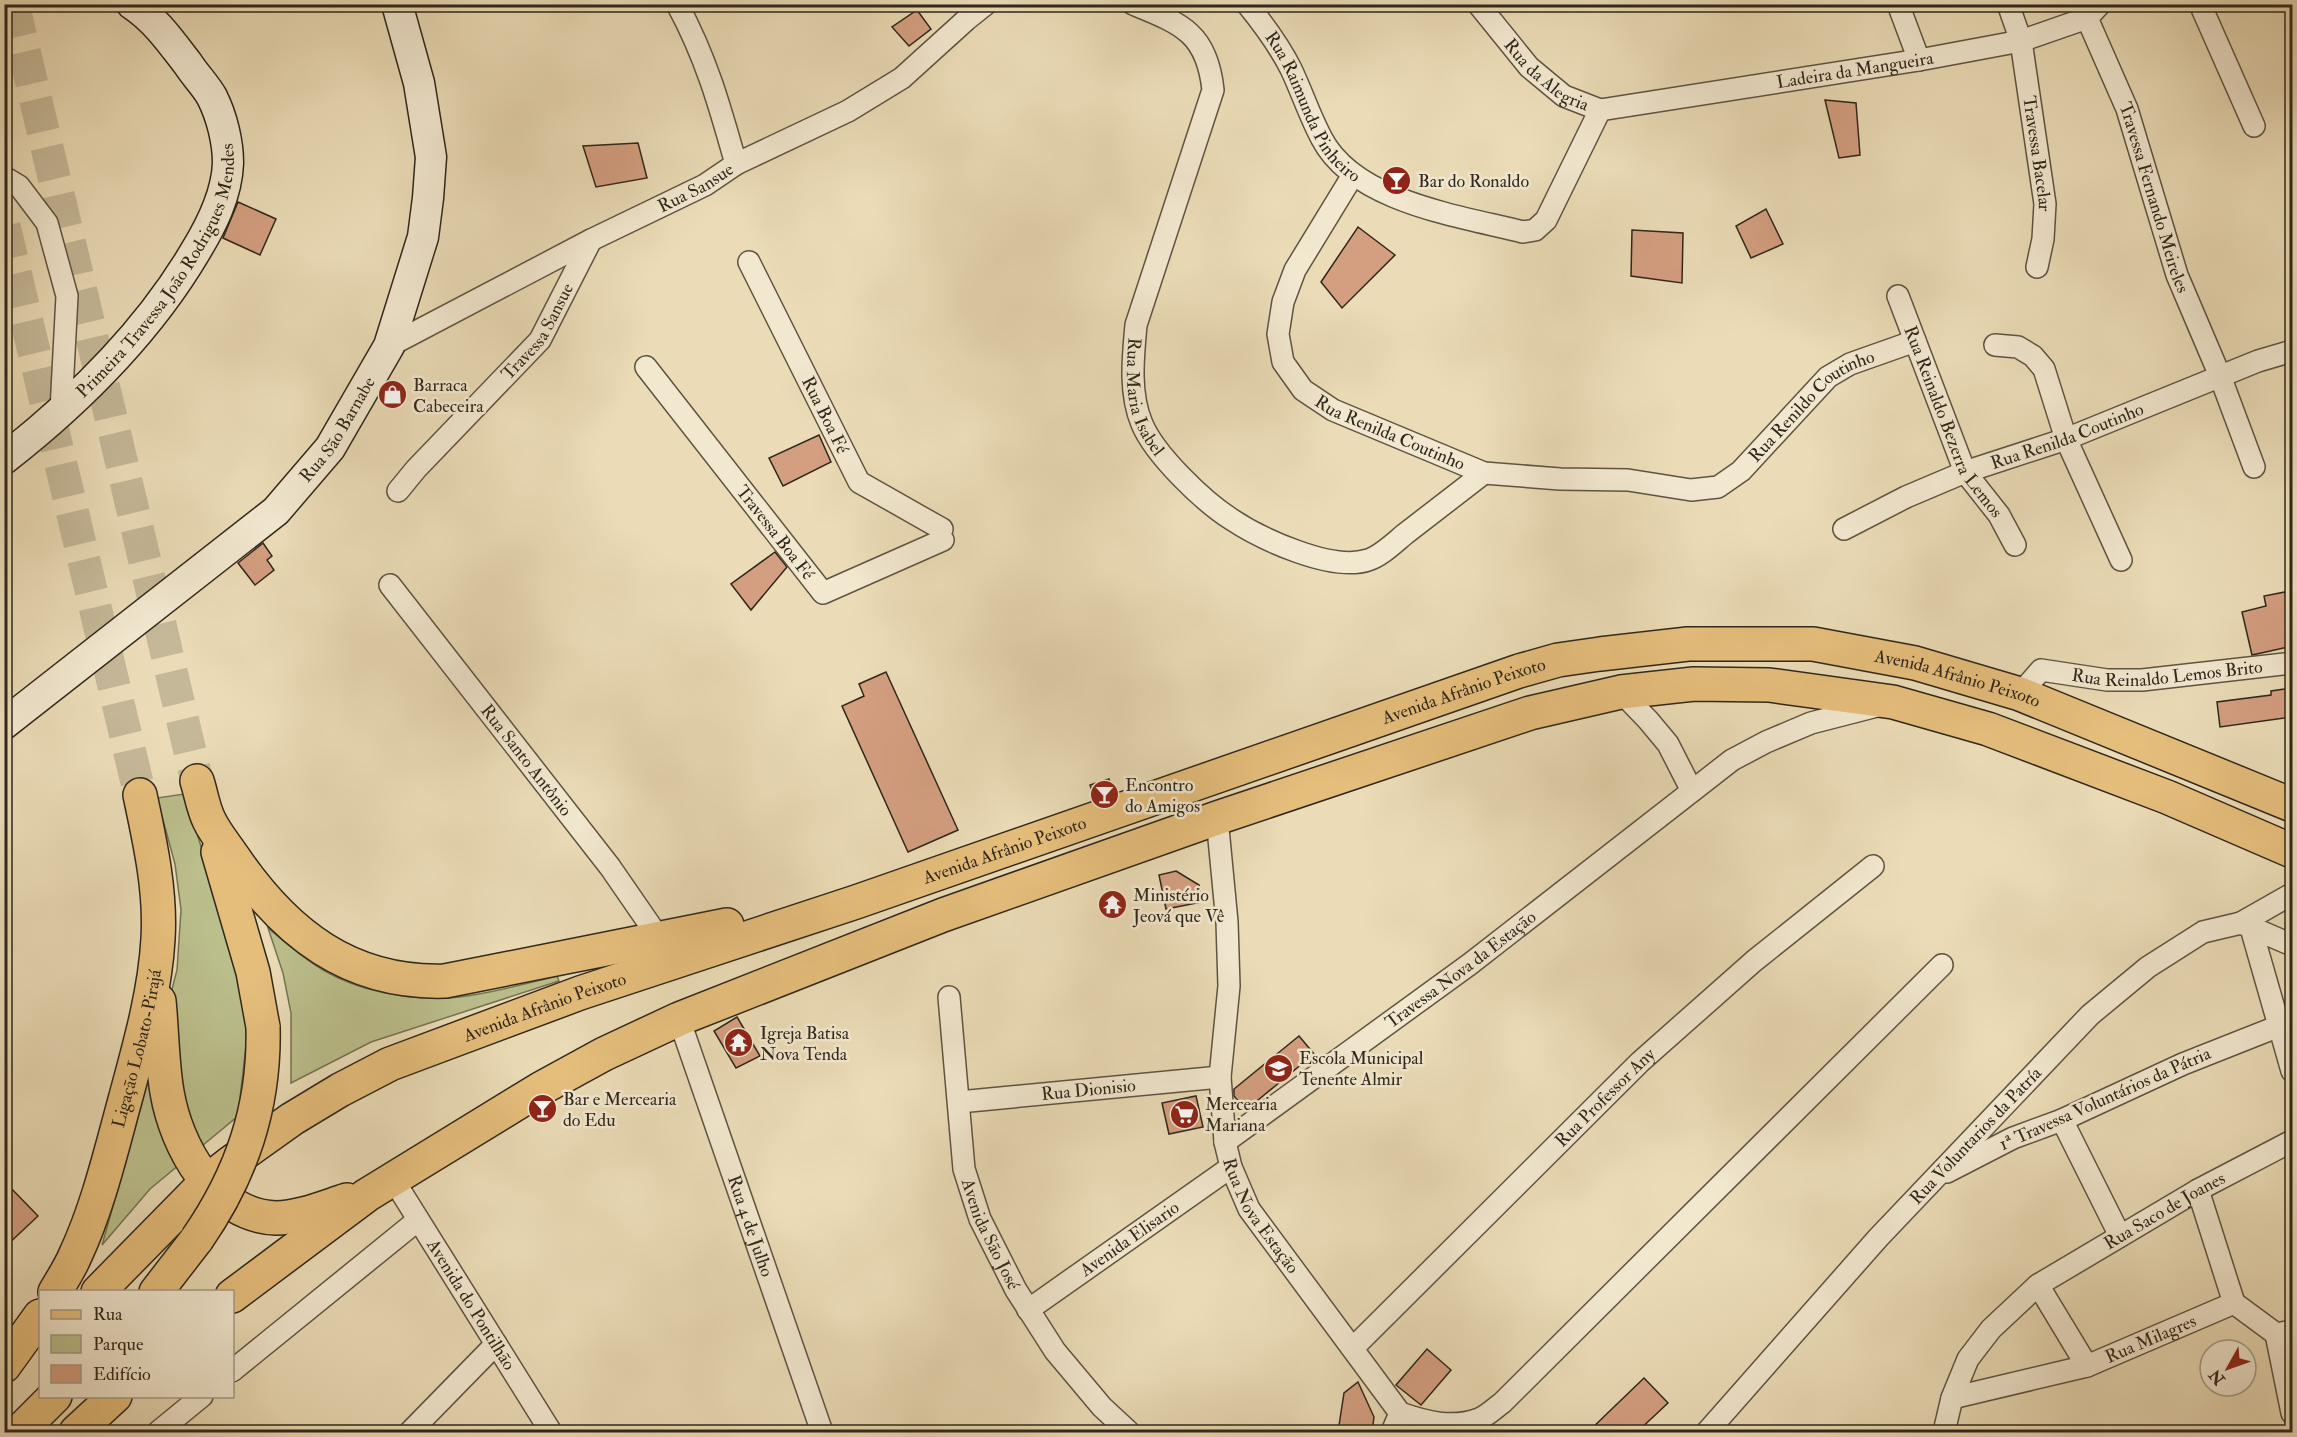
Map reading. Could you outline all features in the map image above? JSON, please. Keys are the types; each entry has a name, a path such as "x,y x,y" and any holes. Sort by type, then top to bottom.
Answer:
{"main road":[{"name":"Avenida Afrânio Peixoto","path":"100,1290 207,1181 292,1119 340,1090 390,1065 580,993 856,902 1519,671 1558,660 1688,644 1812,644 1915,663 2020,694 2292,805"},
{"path":"234,1295 380,1187 540,1089 604,1054 679,1019 943,915 1217,818 1530,713 1621,692 1694,684 1769,685 1893,702 1988,729 2167,798 2292,851"},
{"path":"158,1290 197,1239 229,1188 245,1149 261,1087 264,1058 263,1027 253,972 197,781"},
{"name":"Ligação Lobato-Pirajá","path":"56,1290 76,1255 108,1160 144,1025 158,939 157,891 140,795"},
{"path":"209,820 250,881 290,924 317,946 347,963 378,975 419,982 445,981 514,969 659,938 856,902"},
{"path":"155,960 166,1091 174,1125 207,1181 225,1200 259,1216 279,1218 380,1187"},
{"path":"4,1366 39,1317"},
{"path":"4,1382 39,1349"},
{"path":"19,1432 53,1398"},
{"path":"76,1432 112,1398"}],"street":[{"name":"Primeira Travessa João Rodrigues Mendes","path":"4,459 61,410 115,358 150,318 185,269 212,225 222,193 228,164 224,130 212,97 158,25 132,4"},
{"name":"Rua São Barnabe","path":"4,724 276,511 330,448 389,346 423,237 430,157 419,83 397,4"},
{"path":"677,4 696,38 718,101 736,164"},
{"name":"Rua Sansue","path":"389,346 591,240 705,185 736,164 848,111 902,78 964,12 986,4"},
{"name":"Rua Maria Isabel","path":"1133,4 1188,30 1200,46 1211,69 1213,90 1136,325 1134,385 1137,408 1148,436 1186,482 1231,519 1293,549 1343,563 1368,560 1387,548 1484,473"},
{"name":"Rua Raimunda Pinheiro","path":"1248,4 1267,28 1290,67 1323,141 1337,160 1353,176 1381,191 1409,202 1523,232 1535,230 1545,220 1600,110"},
{"name":"Rua da Alegria","path":"1478,4 1529,67 1564,96 1600,110"},
{"path":"1898,4 1919,60"},
{"name":"Travessa Bacelar","path":"2008,4 2021,41 2045,204 2043,239 2037,267"},
{"path":"2200,4 2254,126"},
{"name":"Ladeira da Mangueira","path":"1600,110 1919,60 2021,41 2094,11"},
{"name":"Travessa Fernando Meireles","path":"2094,11 2127,109 2176,275 2220,376 2254,467"},
{"name":"Rua Renilda Coutinho","path":"1353,176 1295,270 1283,302 1278,334 1283,362 1303,390 1333,410 1484,473 1560,479 1628,480 1692,490 1718,487"},
{"path":"4,177 19,186 47,223 67,296 61,410"},
{"name":"Travessa Sansue","path":"398,491 416,469 540,340 591,240"},
{"name":"Rua Boa Fé","path":"749,262 859,482 943,534"},
{"name":"Rua Reinaldo Bezerra Lemos","path":"1898,296 1965,472 1999,515 2015,545"},
{"name":"Rua Renildo Coutinho","path":"1718,487 1741,471 1828,377 1850,364 1915,341"},
{"path":"1995,345 2018,347 2033,356 2044,369 2066,439 2121,560"},
{"name":"Rua Renilda Coutinho","path":"1844,530 1906,497 1965,472 2066,439 2258,361 2292,351"},
{"name":"Travessa Boa Fé","path":"646,368 823,593 943,534"},
{"name":"Rua Santo Antônio","path":"390,585 610,867 659,938"},
{"name":"Rua Reinaldo Lemos Brito","path":"2020,694 2041,669 2107,680 2142,681 2292,663"},
{"path":"1621,692 1668,744 1692,791"},
{"name":"Travessa Nova da Estação","path":"1225,1142 1470,964 1732,760 1766,742 1811,723 1893,702"},
{"name":"Rua Nova Estação","path":"1217,818 1227,922 1229,987 1220,1077 1225,1142 1231,1167 1249,1209 1354,1347 1396,1423 1455,1424 1480,1418 1502,1403 1942,965"},
{"name":"Rua Professor Any","path":"1354,1347 1640,1062 1754,961 1873,866"},
{"name":"Rua Voluntarios da Patría","path":"1707,1432 1878,1238 2022,1084 2098,1008 2148,967 2203,932 2246,925 2292,894"},
{"path":"2246,925 2292,945"},
{"path":"2246,925 2285,1036 2292,1071"},
{"name":"Avenida São José","path":"949,997 964,1169 971,1197 990,1239 1028,1310 1055,1351 1102,1407 1129,1432"},
{"name":"Rua 4 de Julho","path":"679,1019 822,1432"},
{"name":"1ª Travessa Voluntários da Pátria","path":"1934,1178 2013,1138 2062,1120 2183,1064 2285,1036"},
{"name":"Rua Dionisio","path":"959,1101 1220,1077"},
{"path":"2062,1120 2120,1236"},
{"name":"Rua Saco de Joanes","path":"1944,1432 1952,1398 1968,1359 1991,1329 2038,1285 2198,1190 2292,1141"},
{"name":"Avenida Elisario","path":"1028,1310 1231,1167"},
{"name":"Avenida do Pontilhão","path":"380,1187 418,1220 551,1432"},
{"path":"2198,1190 2234,1303 2284,1332 2292,1413"},
{"path":"234,1369 418,1220"},
{"path":"2038,1285 2087,1366"},
{"name":"Rua Milagres","path":"1952,1398 2087,1366 2234,1303"},
{"path":"410,1432 496,1344"},
{"path":"158,1432 200,1398"}],"green space":[{"path":"184,794 234,959 248,1027 238,1116 150,1189 102,1245 177,970 181,910 175,864 157,798"},
{"path":"268,928 323,970 352,984 399,996 461,997 557,976 559,981 371,1042 291,1083 291,1013 283,973"}],"building":[{"path":"917,10 931,29 909,46 892,27"},
{"path":"1825,100 1856,103 1860,155 1839,158"},
{"path":"638,143 647,178 596,187 583,146"},
{"path":"238,202 276,219 260,255 223,238"},
{"path":"1766,209 1783,244 1751,258 1736,226"},
{"path":"1358,227 1395,255 1342,308 1321,282"},
{"path":"1632,230 1683,233 1682,283 1631,276"},
{"path":"819,435 831,462 783,486 769,458"},
{"path":"263,543 272,556 267,560 274,570 255,585 238,563"},
{"path":"775,552 787,567 751,610 731,584"},
{"path":"2285,592 2286,598 2292,596 2292,646 2252,655 2242,612 2266,606 2264,596"},
{"path":"886,672 958,830 908,852 842,706 864,696 859,684"},
{"path":"2292,688 2292,717 2220,727 2217,702 2271,695 2271,691"},
{"path":"1109,779 1114,792 1095,799 1090,785"},
{"path":"1176,871 1199,885 1202,902 1166,909 1159,875"},
{"path":"737,1017 760,1056 736,1068 714,1031"},
{"path":"1299,1036 1314,1054 1246,1110 1234,1096 1234,1089"},
{"path":"1196,1096 1203,1127 1169,1134 1162,1103"},
{"path":"4,1181 38,1216 4,1248"},
{"path":"1427,1349 1451,1370 1421,1405 1396,1385"},
{"path":"1644,1378 1668,1403 1637,1432 1588,1432"},
{"path":"1358,1382 1374,1417 1372,1432 1338,1432 1344,1393"}],"tunnel":[{"path":"13,4 197,781"},
{"path":"4,226 140,795"}],"place":[{"name":"Bar do Ronaldo","path":"1397,181"},
{"name":"Barraca Cabeceira","path":"392,395"},
{"name":"Encontro do Amigos","path":"1104,795"},
{"name":"Ministério Jeová que Vê","path":"1112,905"},
{"name":"Igreja Batisa Nova Tenda","path":"739,1043"},
{"name":"Escola Municipal Tenente Almir","path":"1278,1068"},
{"name":"Bar e Mercearia do Edu","path":"542,1109"},
{"name":"Mercearia Mariana","path":"1184,1114"}]}
